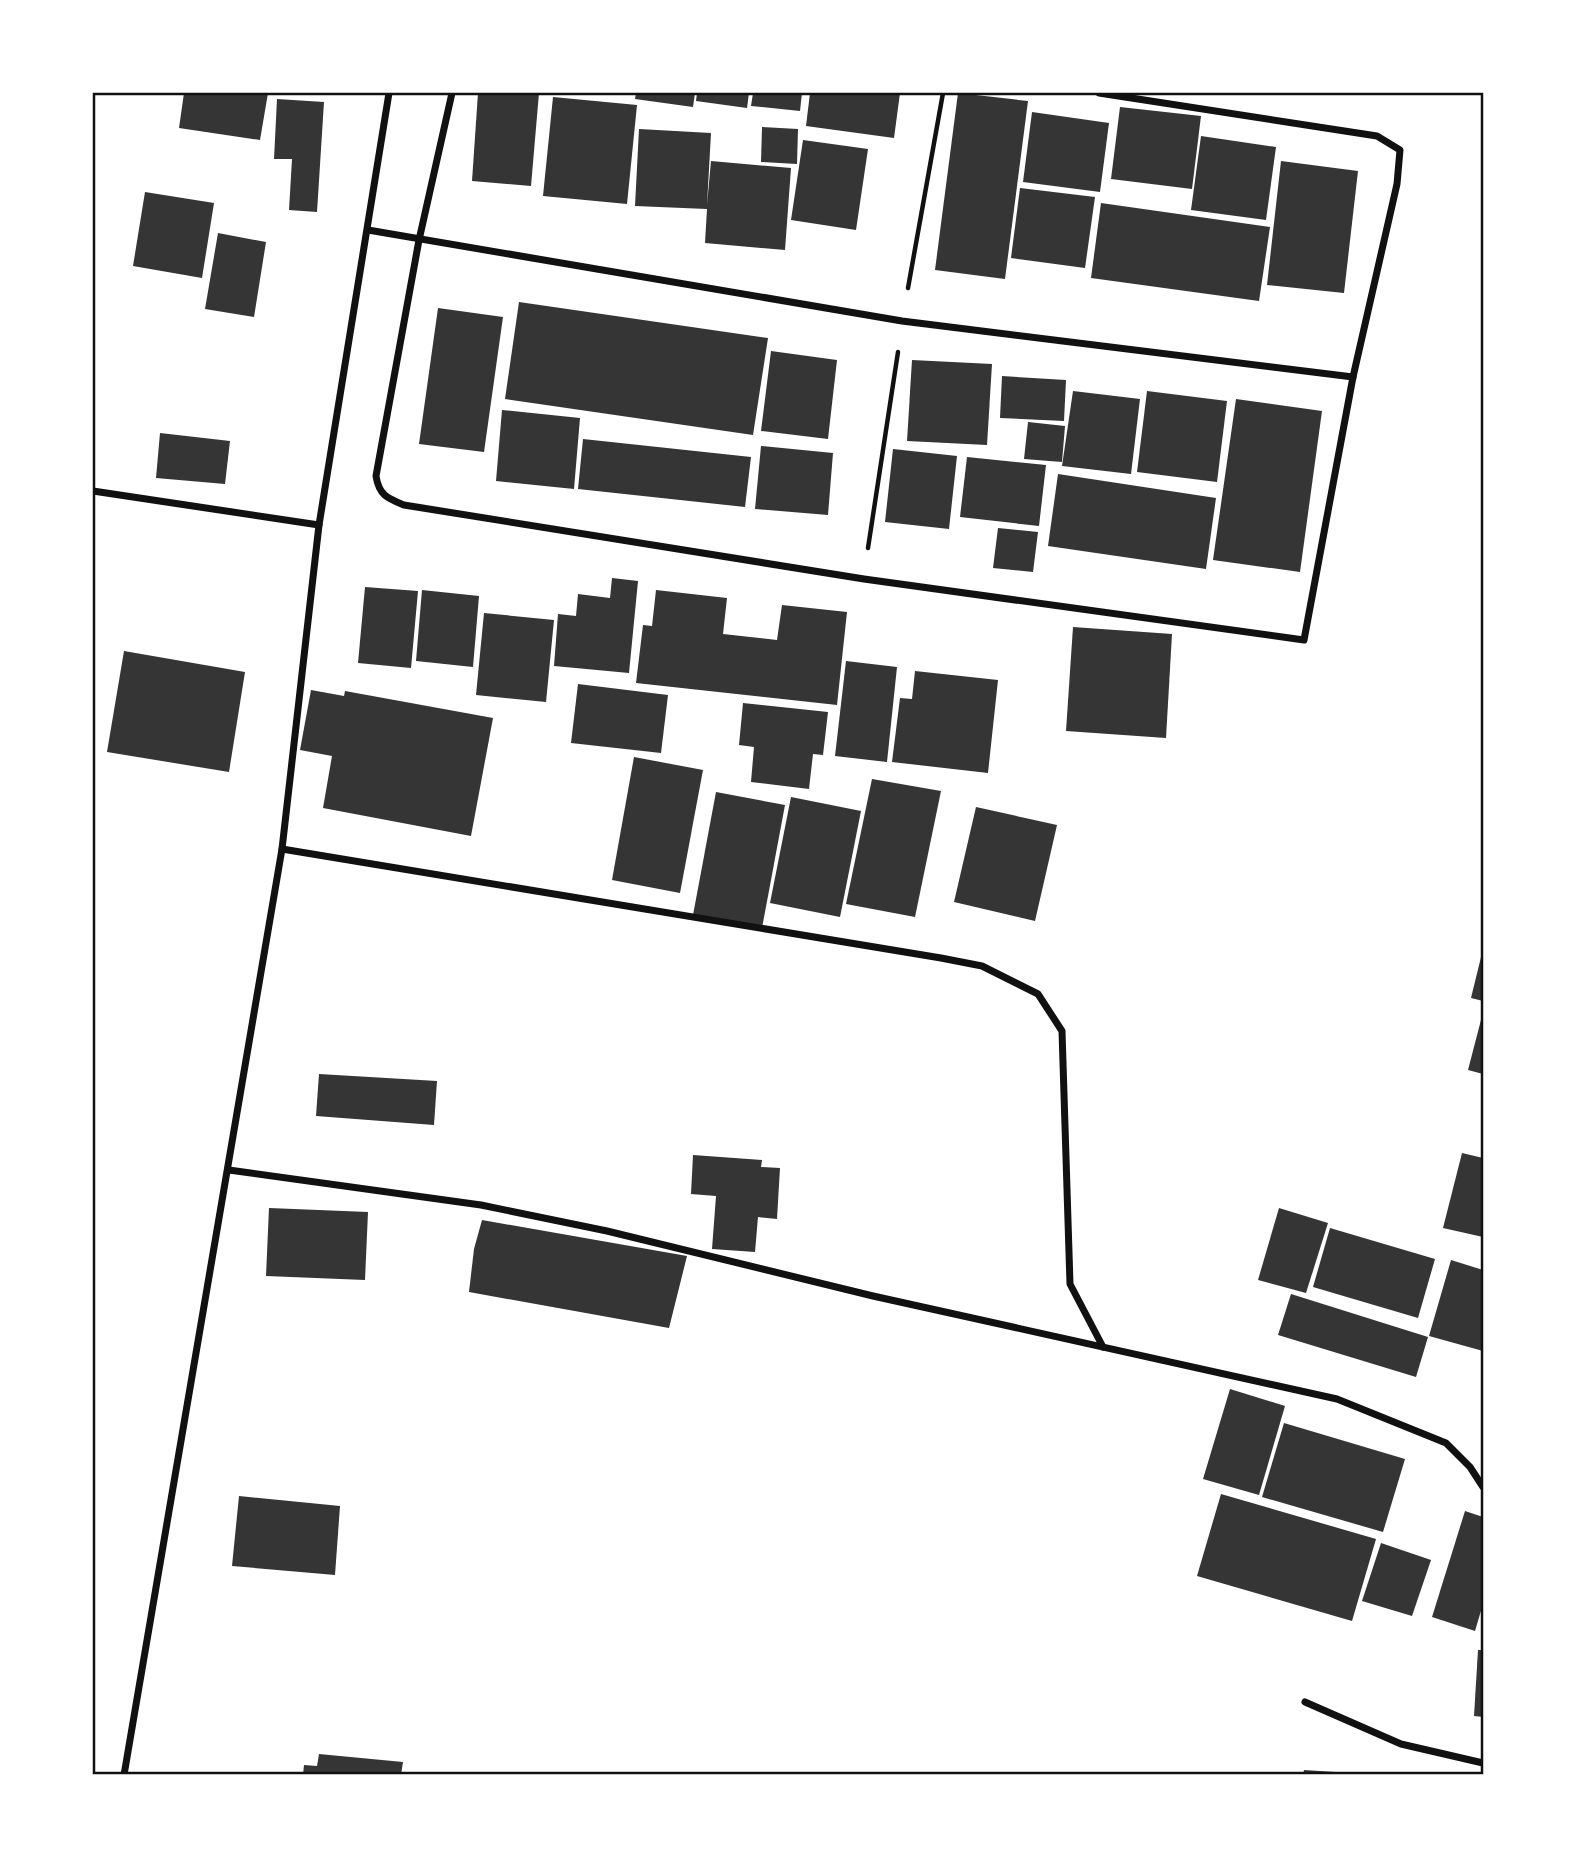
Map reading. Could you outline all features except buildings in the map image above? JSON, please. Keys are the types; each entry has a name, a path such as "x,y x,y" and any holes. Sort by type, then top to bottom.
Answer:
{"street":[{"path":"124,1775 282,849 319,525 389,93"},
{"path":"452,93 419,240 376,476 378,489 386,498 404,505 864,579 1304,640 1353,377 1398,184 1400,150 1377,136 1099,93"},
{"path":"368,230 902,321 1353,377"},
{"path":"93,491 319,525"},
{"path":"282,849 941,958 982,966 1038,993 1062,1031 1070,1284 1103,1347"},
{"path":"229,1170 494,1207 607,1231 873,1296 1337,1399 1446,1443 1470,1467 1483,1487"},
{"path":"1306,1702 1401,1744 1483,1763"}]}
